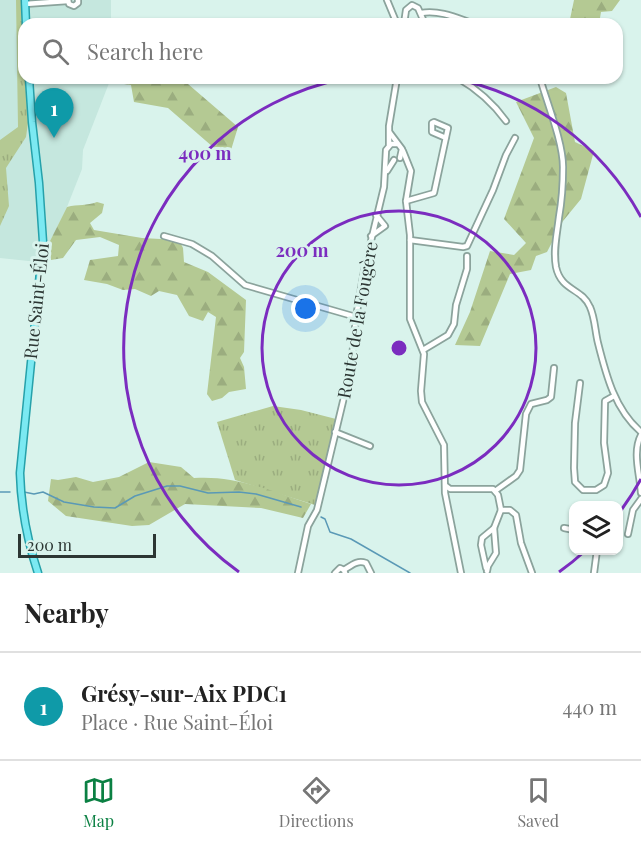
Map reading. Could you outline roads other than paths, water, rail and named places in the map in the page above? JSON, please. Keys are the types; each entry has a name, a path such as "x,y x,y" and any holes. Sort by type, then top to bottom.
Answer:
{"main road":[{"path":"25,2 26,18"},
{"name":"Rue Saint-Éloi","path":"30,84 43,242 21,450 20,489 26,532 38,573"}],"street":[{"path":"25,2 68,1 74,6 78,0"},
{"path":"387,0 394,18"},
{"path":"405,18 409,6 417,6 423,18"},
{"path":"421,13 432,11 458,18"},
{"path":"396,84 389,126 389,146 386,150 387,155 394,160 400,158 407,161"},
{"path":"468,84 490,101 506,121"},
{"path":"542,84 563,163 562,194 554,246 556,267 560,281 585,299 590,306 598,344 614,396 625,417 641,434 637,454 641,493"},
{"path":"390,133 403,151 411,171 406,201 410,240 410,319 423,350 421,396 444,444 445,493 460,573"},
{"path":"406,201 434,194 446,138"},
{"path":"410,240 463,248 467,246 515,138"},
{"path":"389,146 397,144"},
{"path":"400,158 403,151"},
{"name":"Route de la Fougère","path":"298,573 308,526 317,510 351,368 356,317 371,236 383,192 387,155"},
{"name":"Route de la Fougère","path":"387,171 394,160"},
{"path":"371,236 385,226 376,215"},
{"path":"164,236 192,244 212,256 245,285 356,317"},
{"path":"423,350 448,335 454,324 456,305 467,269 467,256"},
{"path":"446,486 450,489 493,490 516,476 520,470 525,414 531,404 551,397 554,368"},
{"path":"580,383 575,423 574,468 575,482 583,490 596,490 606,481 608,473 604,443 605,401 614,396"},
{"path":"336,432 370,446"},
{"path":"487,572 496,553 494,528 501,510 493,490"},
{"path":"628,534 633,510 641,499"},
{"path":"501,510 510,510 516,516 521,543 532,573"},
{"path":"487,572 481,545 483,538 494,528"},
{"path":"564,528 569,529"},
{"path":"594,573 596,555"},
{"path":"335,573 338,568 345,571 355,562 366,564 371,573"}],"waterway":[{"path":"24,492 34,494 43,492 64,502 115,508 135,496 167,486 180,486 208,493 256,494 301,507"},
{"path":"0,492 10,492"},
{"path":"321,517 325,519 330,532 351,539 410,573"}],"place":[{"name":"Grésy-sur-Aix PDC1","path":"54,138"}]}
